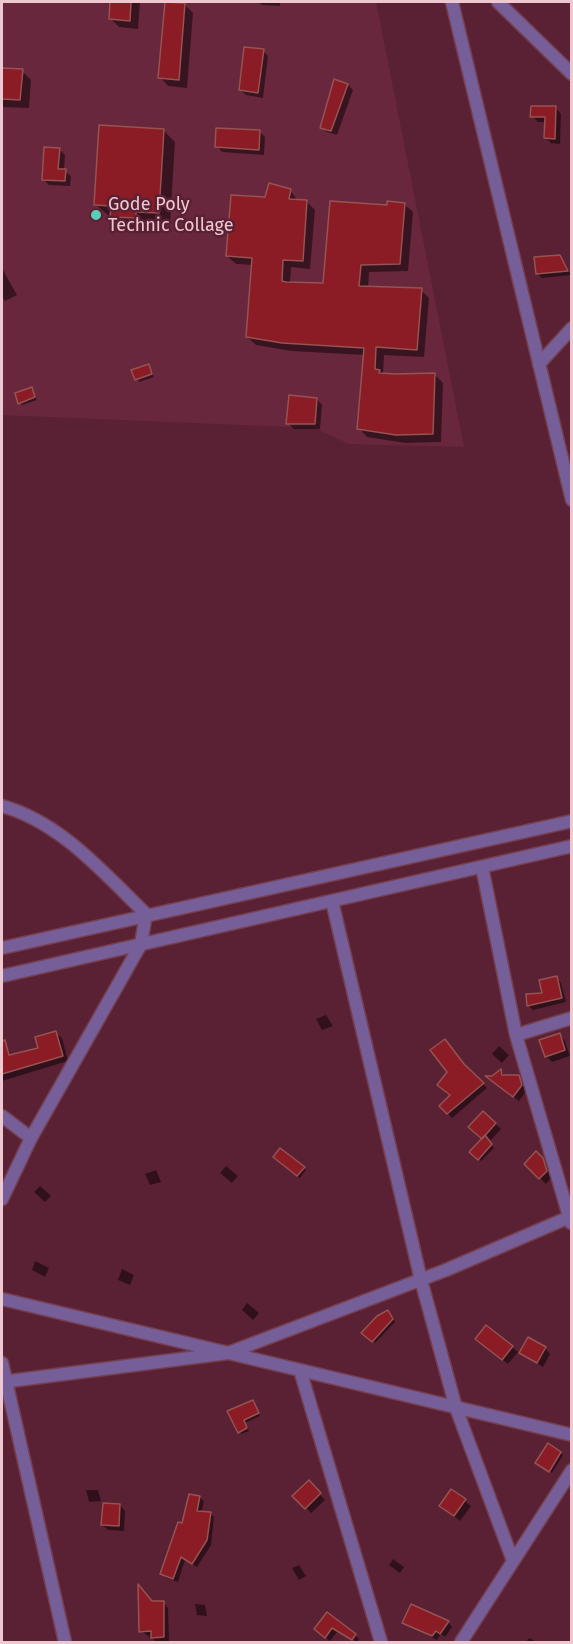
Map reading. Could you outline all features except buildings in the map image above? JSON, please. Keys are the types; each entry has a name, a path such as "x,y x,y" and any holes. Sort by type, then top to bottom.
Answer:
{"street":[{"path":"452,2 572,500"},
{"path":"498,2 572,74"},
{"path":"539,364 572,328"},
{"path":"2,806 25,813 81,851 146,914"},
{"path":"2,948 146,914 572,821"},
{"path":"2,976 572,846"},
{"path":"4,1382 228,1353 421,1280 571,1218 516,1035 482,867"},
{"path":"332,901 421,1280 456,1408 513,1561"},
{"path":"2,1199 31,1138 141,944 146,914"},
{"path":"516,1035 572,1018"},
{"path":"2,1116 31,1138"},
{"path":"2,1299 572,1435"},
{"path":"2,1363 4,1382 65,1642"},
{"path":"300,1370 381,1642"},
{"path":"461,1642 572,1470"}],"shaded area":[{"path":"2,2 376,2 464,447 349,444 315,428 2,415"}],"place":[{"name":"Gode Poly Technic Collage","path":"96,215"}]}
